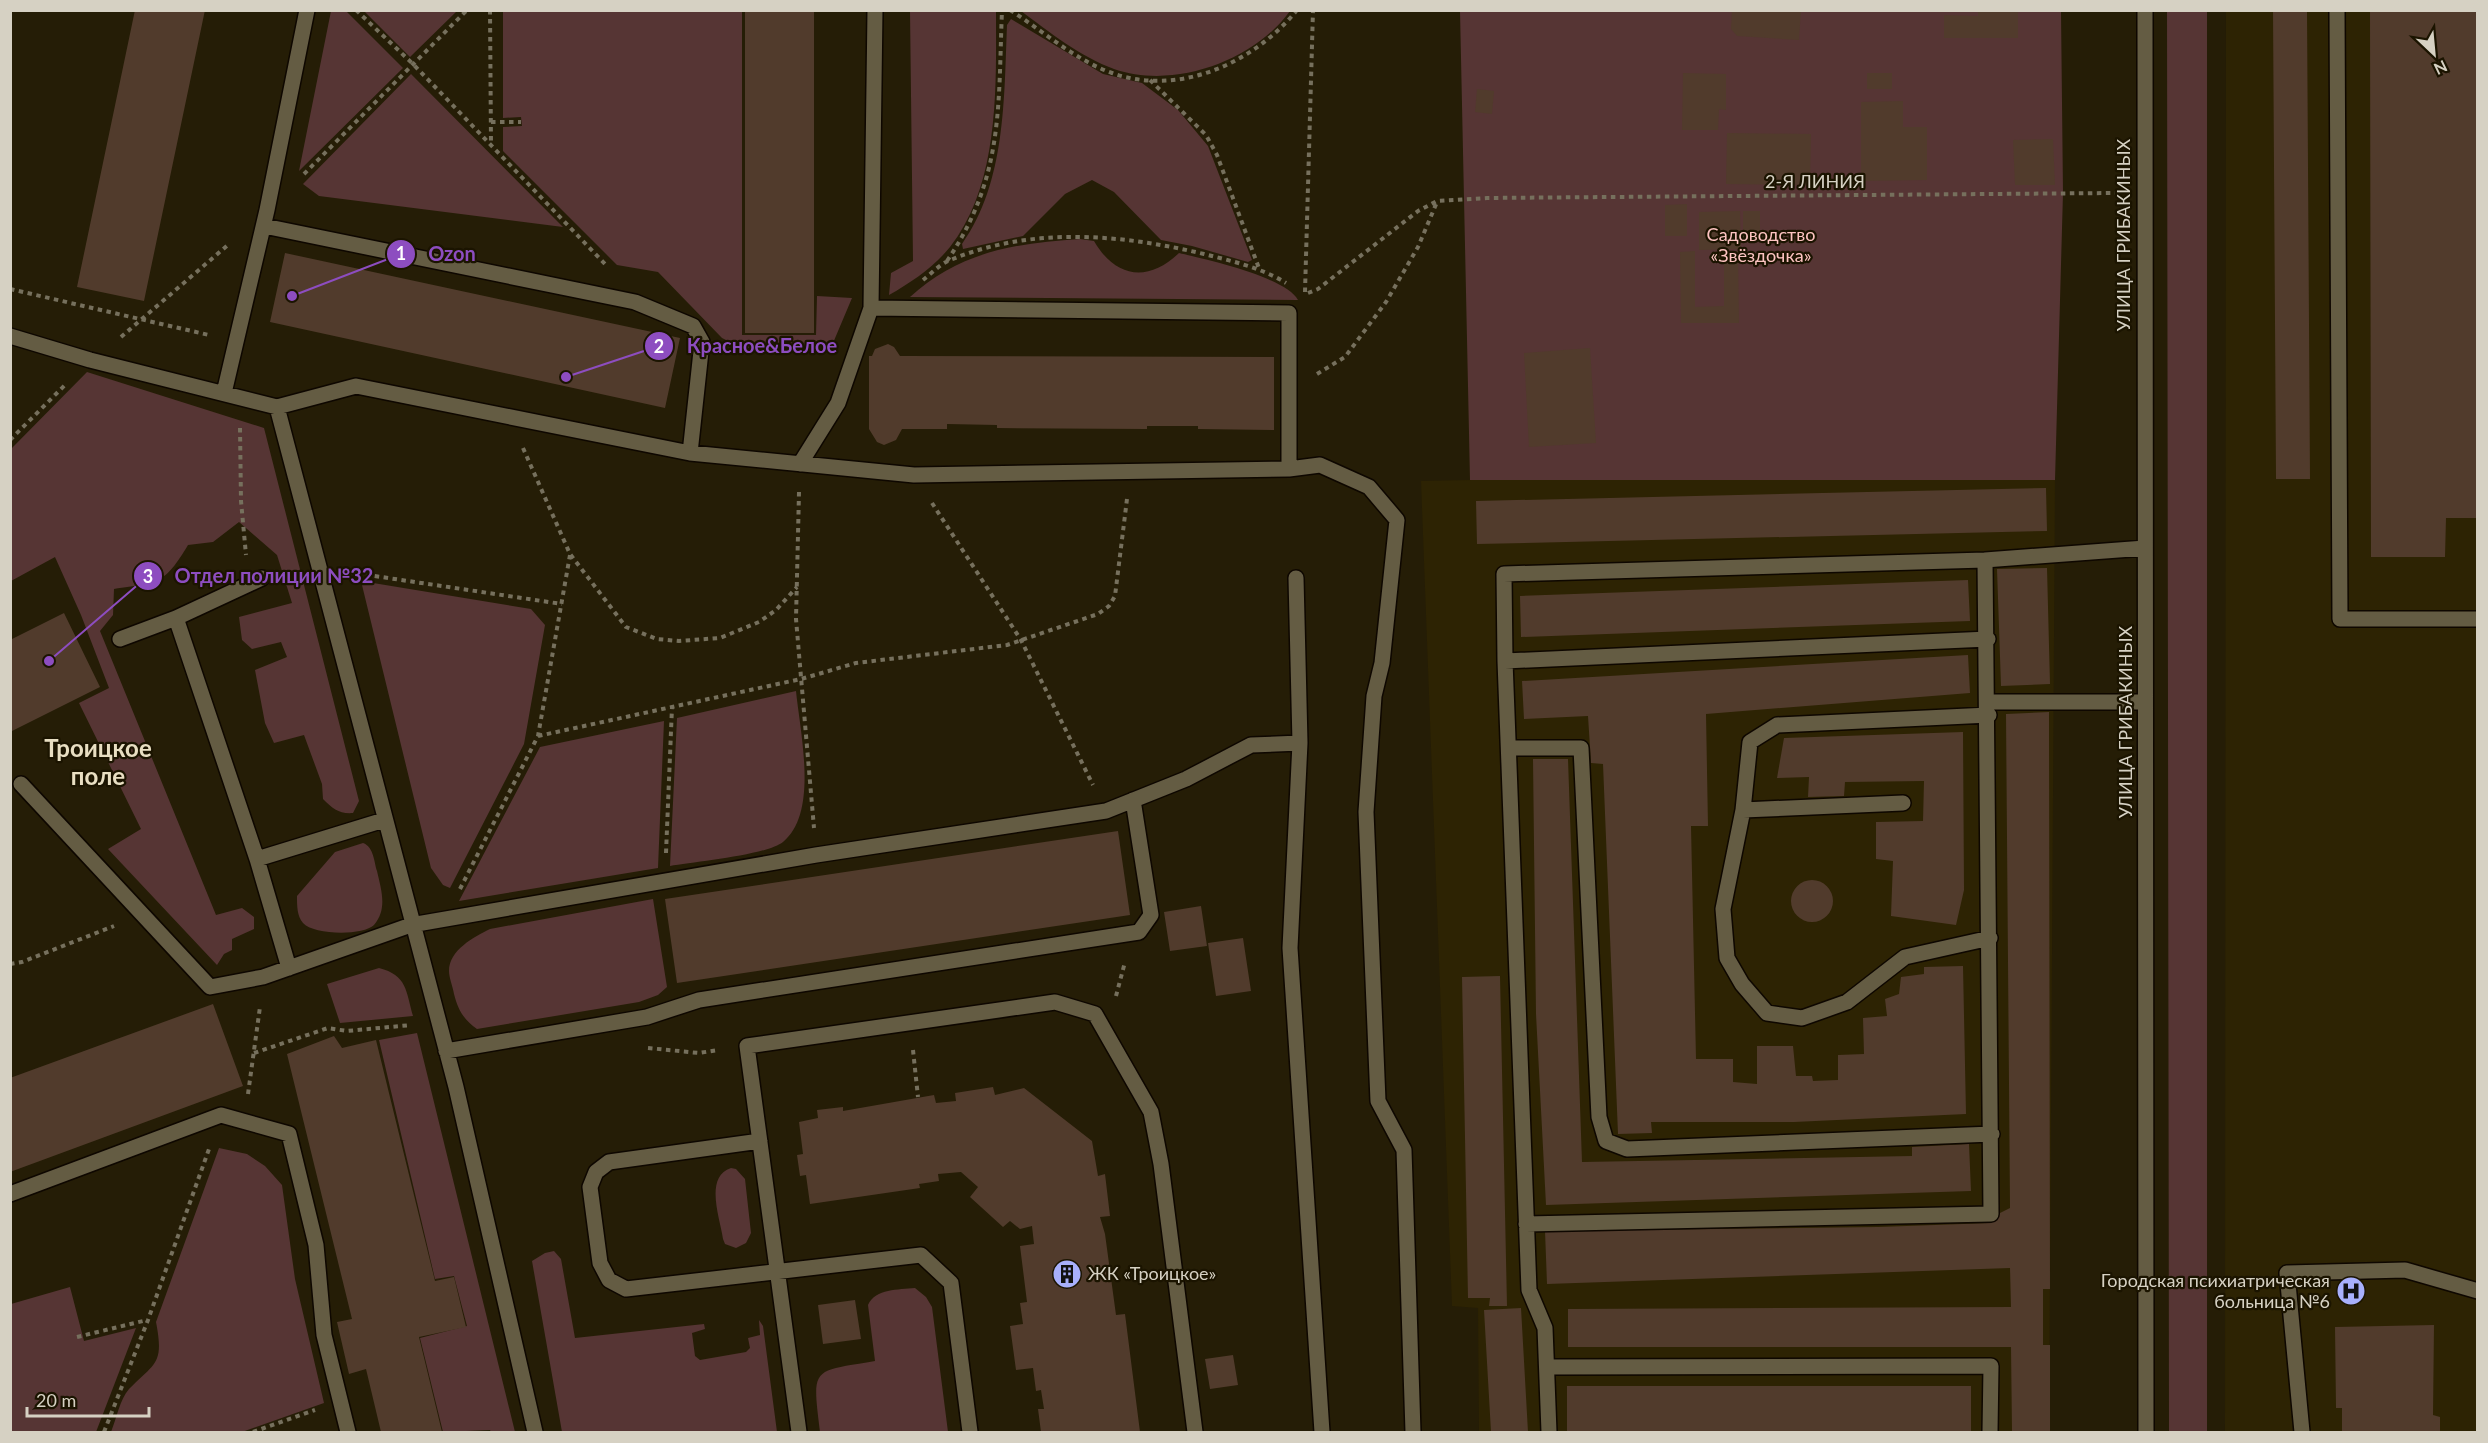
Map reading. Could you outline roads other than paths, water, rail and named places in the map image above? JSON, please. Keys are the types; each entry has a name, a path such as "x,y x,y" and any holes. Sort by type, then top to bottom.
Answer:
{"street":[{"path":"231,394 236,342 264,226 307,10"},
{"path":"800,464 838,404 879,308 875,10"},
{"name":"УЛИЦА ГРИБАКИНЫХ","path":"2145,10 2146,1432"},
{"path":"2337,10 2340,619 2478,619"},
{"path":"264,226 635,302 693,326 702,342 690,453"},
{"path":"879,308 1289,313 1289,469"},
{"path":"10,336 90,360 277,406 356,386 690,453 914,475 1289,469 1320,465 1369,487 1397,520 1382,663 1374,696 1366,812 1378,1101 1404,1150 1413,1432"},
{"path":"277,406 411,925 446,1051 535,1432"},
{"path":"1549,1432 1545,1328 1529,1290 1505,661 1504,574 1985,560 2145,548"},
{"path":"1526,1224 1991,1214 1988,639 1985,560"},
{"path":"120,639 176,618 262,578"},
{"path":"1296,578 1300,743 1290,948 1322,1432"},
{"path":"176,618 257,859 289,968"},
{"path":"1505,661 1988,639"},
{"path":"1990,938 1905,957 1847,1002 1802,1018 1767,1013 1742,984 1727,958 1722,909 1743,810 1750,742 1777,724 1988,709 2145,702"},
{"path":"21,784 210,987 263,977 411,925 816,855 1106,811 1186,778 1251,745 1300,743"},
{"path":"1509,748 1581,748 1599,1117 1606,1141 1627,1149 1992,1134"},
{"path":"446,1051 647,1017 699,1000 1139,932 1151,915 1133,800"},
{"path":"1743,810 1903,803"},
{"path":"257,859 384,820"},
{"path":"799,1432 747,1046 1056,1002 1095,1014 1151,1112 1161,1164 1195,1432"},
{"path":"10,1194 221,1115 289,1134 316,1245 324,1335 348,1432"},
{"path":"760,1141 609,1162 596,1172 590,1187 600,1263 609,1280 626,1289 778,1274 921,1255 951,1283 970,1432"},
{"path":"2302,1432 2287,1273 2405,1270 2478,1291"},
{"path":"1547,1367 1991,1366 1990,1432"}],"place":[{"name":"Ozon","path":"292,296"},
{"name":"Красное&Белое","path":"566,377"},
{"name":"Отдел полиции №32","path":"49,661"},
{"name":"ЖК «Троицкое»","path":"1067,1274"},
{"name":"Городская психиатрическая больница №6","path":"2351,1291"}],"district":[{"name":"Троицкое поле","path":"98,763"}],"park label":[{"name":"Садоводство «Звёздочка»","path":"1761,245"}]}
